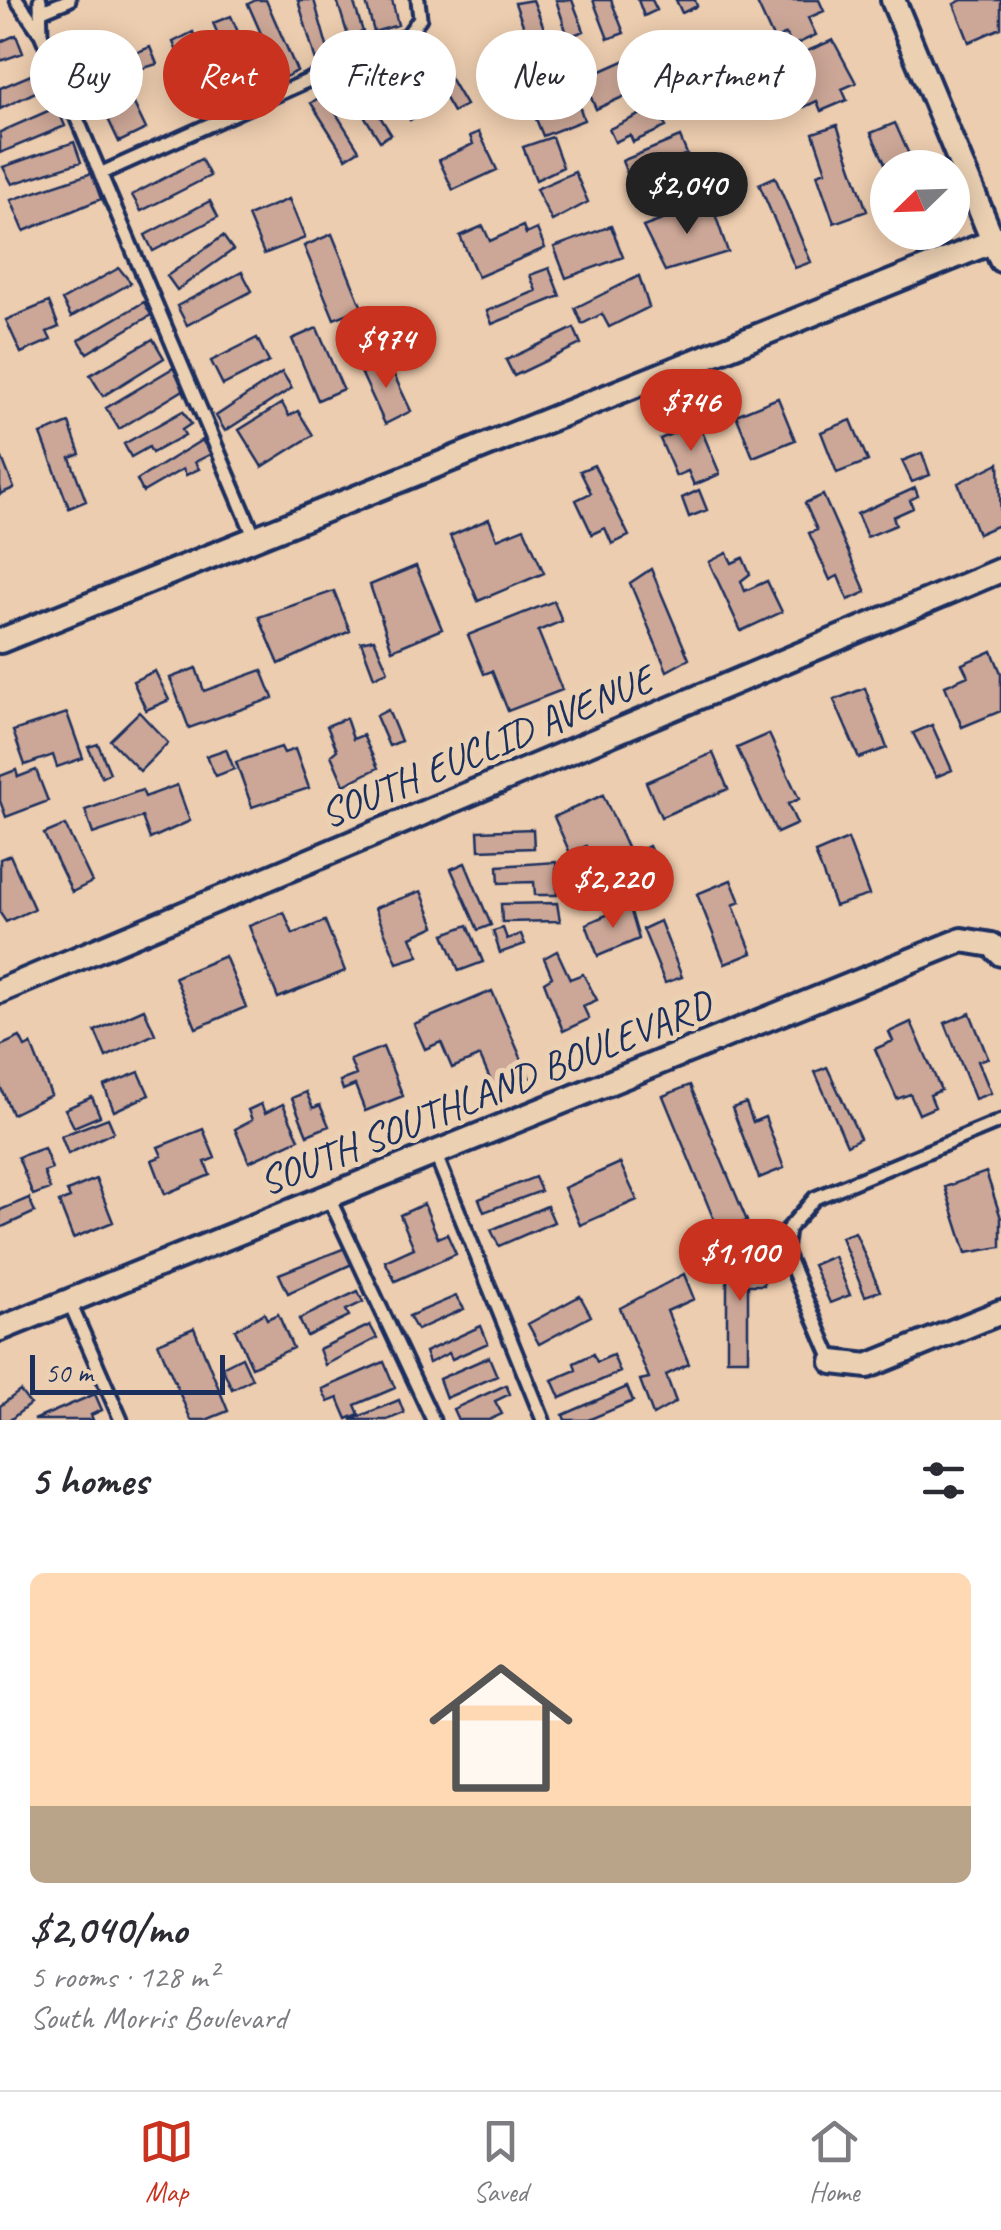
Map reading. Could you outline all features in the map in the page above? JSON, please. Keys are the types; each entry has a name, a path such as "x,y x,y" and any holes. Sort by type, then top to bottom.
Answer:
{"street":[{"path":"0,641 998,246 894,0"},
{"name":"SOUTH EUCLID AVENUE","path":"0,991 1001,570"},
{"name":"SOUTH SOUTHLAND BOULEVARD","path":"0,1329 962,940 1000,952"},
{"path":"833,1362 868,1366 1001,1312"}],"lane":[{"path":"17,0 38,30"},
{"path":"40,6 70,0"},
{"path":"102,173 408,36 420,18 418,0"},
{"path":"79,120 255,538"},
{"path":"833,1362 786,1251 788,1229 815,1198 1001,1121"},
{"path":"435,1153 543,1420"},
{"path":"328,1196 433,1420"},
{"path":"69,1301 122,1420"}],"building":[{"path":"266,0 279,30 259,30 248,4"},
{"path":"298,0 314,0 322,30 310,30 310,41"},
{"path":"337,0 353,0 362,30 346,30"},
{"path":"392,0 398,25 373,30 366,2"},
{"path":"533,0 545,30 525,30 515,3"},
{"path":"556,0 572,0 584,30 566,30"},
{"path":"593,0 611,0 623,30 617,30 617,36 608,39"},
{"path":"638,0 652,0 657,10 644,16"},
{"path":"676,0 695,0 697,6 682,13"},
{"path":"819,0 824,11 808,18 814,30 769,30 757,3"},
{"path":"962,0 1001,0 1001,28 969,42 954,4"},
{"path":"231,16 237,30 216,30 213,23"},
{"path":"16,35 23,53 0,61 0,42"},
{"path":"833,40 856,83 842,89 847,100 821,111 816,101 816,47"},
{"path":"150,47 157,64 143,68 143,50"},
{"path":"290,55 297,71 290,74"},
{"path":"617,64 617,100 597,109 597,73"},
{"path":"30,75 30,95 0,109 0,88"},
{"path":"456,88 466,105 456,110"},
{"path":"30,119 62,120 65,126 0,153 0,132"},
{"path":"109,120 142,120 146,129 119,142"},
{"path":"322,120 340,120 359,150 346,158"},
{"path":"367,120 382,120 391,134 380,141"},
{"path":"536,120 584,120 543,136"},
{"path":"628,120 662,120 666,127 633,142 630,135 615,142 609,129"},
{"path":"895,123 907,150 879,150 871,133"},
{"path":"837,125 867,211 834,223 817,174 826,171 813,133"},
{"path":"479,132 497,170 453,190 439,160 473,144 470,136"},
{"path":"552,137 563,167 536,180 523,147"},
{"path":"680,137 687,154 629,178 622,161"},
{"path":"74,142 81,162 12,184 3,167"},
{"path":"201,159 210,176 141,211 132,195"},
{"path":"575,172 588,202 552,221 536,189"},
{"path":"92,173 101,199 24,231 11,200"},
{"path":"775,177 811,262 795,268 759,184"},
{"path":"289,199 305,238 264,254 248,216"},
{"path":"210,201 218,217 153,251 145,235"},
{"path":"711,202 728,252 665,271 643,227"},
{"path":"483,226 490,241 523,226 526,234 537,229 545,248 478,277 460,236"},
{"path":"611,226 623,257 566,278 554,247"},
{"path":"332,234 362,308 334,319 304,246"},
{"path":"223,236 233,250 177,290 167,276"},
{"path":"119,268 131,283 71,317 62,300"},
{"path":"549,268 560,296 492,324 487,311 536,291 530,275"},
{"path":"242,272 252,291 187,325 177,306"},
{"path":"639,276 649,307 609,327 602,314 582,324 575,308"},
{"path":"49,302 59,327 47,332 51,340 21,353 6,320"},
{"path":"144,302 151,315 87,353 79,340"},
{"path":"317,328 343,389 318,400 292,339"},
{"path":"574,328 581,344 514,376 506,360"},
{"path":"257,338 269,362 223,385 211,361"},
{"path":"153,339 164,358 103,396 90,375"},
{"path":"387,360 411,411 385,424 360,370"},
{"path":"173,368 185,389 119,429 106,408"},
{"path":"282,372 292,388 225,431 216,416"},
{"path":"778,398 795,440 753,457 736,415"},
{"path":"282,403 289,416 298,411 313,435 262,467 239,430"},
{"path":"183,411 191,424 182,430 185,435 152,453 149,447 131,457 124,444"},
{"path":"851,420 868,461 837,473 821,432"},
{"path":"698,422 720,474 694,485 688,471 676,476 660,439"},
{"path":"69,423 80,454 70,458 86,501 69,508 41,434"},
{"path":"202,440 211,454 195,462 199,469 186,475 183,469 143,492 137,480"},
{"path":"922,453 930,475 912,482 902,461"},
{"path":"0,459 14,488 0,494"},
{"path":"999,463 1001,524 978,534 958,483"},
{"path":"594,465 629,536 612,544 605,528 592,534 576,500 591,493 580,471"},
{"path":"915,488 918,496 910,500 913,508 893,517 896,525 867,537 857,514"},
{"path":"699,490 707,510 689,517 682,498"},
{"path":"823,495 866,592 848,600 838,576 830,580 809,533 817,530 805,503"},
{"path":"489,519 497,539 524,528 544,573 478,601 450,536"},
{"path":"727,553 732,563 743,558 750,574 741,581 745,591 767,581 782,612 741,631 709,562"},
{"path":"416,566 442,629 392,650 370,585"},
{"path":"651,569 689,659 667,671 630,583"},
{"path":"334,591 350,631 279,664 259,617"},
{"path":"554,601 562,621 538,631 562,690 508,711 492,671 484,674 468,635"},
{"path":"374,639 388,671 374,677 361,642"},
{"path":"992,651 1001,673 1001,711 962,727 945,686 968,676 962,664"},
{"path":"196,668 204,691 262,670 273,698 189,728 170,678"},
{"path":"155,671 169,700 146,710 133,681"},
{"path":"865,688 887,748 859,758 834,700"},
{"path":"388,710 401,741 389,746 376,716"},
{"path":"139,712 168,743 140,771 110,740"},
{"path":"67,713 83,758 57,767 53,755 25,765 13,731"},
{"path":"346,718 353,739 363,735 378,768 344,785 331,755 337,750 327,726"},
{"path":"932,725 952,770 936,777 913,733"},
{"path":"769,734 799,799 788,804 797,824 777,833 737,748"},
{"path":"98,744 110,773 102,777 88,747"},
{"path":"281,747 284,753 295,749 309,788 252,807 236,762"},
{"path":"226,749 234,769 216,776 206,756"},
{"path":"713,753 728,789 661,817 646,782"},
{"path":"16,770 18,777 36,770 48,801 6,817 0,801 0,776"},
{"path":"177,785 190,821 150,839 142,817 93,834 85,810 142,790 145,797"},
{"path":"603,795 629,852 609,861 604,850 591,856 586,846 570,853 554,817"},
{"path":"65,825 92,882 72,892 44,834"},
{"path":"533,829 534,848 479,850 478,831"},
{"path":"848,839 869,895 835,906 815,853"},
{"path":"649,846 664,879 651,885 637,852"},
{"path":"10,855 34,909 6,922 0,913 0,859"},
{"path":"556,862 557,895 535,895 534,882 499,883 498,866"},
{"path":"465,863 491,925 478,930 451,869"},
{"path":"731,880 740,902 733,905 752,953 725,964 697,894"},
{"path":"421,891 435,926 411,937 419,956 397,963 375,908"},
{"path":"557,903 560,921 502,922 501,904"},
{"path":"629,905 639,939 598,956 586,924"},
{"path":"284,912 293,934 325,921 345,971 278,998 249,926"},
{"path":"660,921 682,977 665,983 643,929"},
{"path":"468,925 483,962 459,971 444,934"},
{"path":"503,928 507,939 521,934 525,944 500,953 493,931"},
{"path":"557,951 570,979 583,974 597,1000 583,1006 589,1019 563,1031 544,982 552,977 544,958"},
{"path":"225,956 246,1007 196,1028 175,977"},
{"path":"492,991 532,1083 498,1098 480,1056 452,1068 441,1042 425,1049 414,1024"},
{"path":"144,1009 155,1034 106,1057 95,1031"},
{"path":"970,1013 988,1058 978,1061 991,1093 975,1099 945,1023"},
{"path":"911,1022 941,1090 930,1095 935,1107 919,1114 910,1094 897,1099 875,1049 893,1041 889,1032"},
{"path":"20,1037 25,1047 31,1044 51,1095 12,1114 0,1086 0,1046"},
{"path":"383,1047 403,1096 365,1111 355,1085 343,1090 340,1081 356,1075 350,1060"},
{"path":"827,1067 860,1138 847,1145 815,1072"},
{"path":"139,1072 149,1095 114,1111 104,1086"},
{"path":"690,1085 747,1221 719,1232 663,1096"},
{"path":"306,1092 313,1108 320,1105 329,1126 307,1135 292,1098"},
{"path":"92,1097 100,1116 74,1127 65,1109"},
{"path":"746,1103 753,1122 765,1117 784,1168 759,1178 732,1108"},
{"path":"261,1104 265,1113 283,1104 299,1139 249,1162 235,1129 252,1120 248,1110"},
{"path":"108,1118 114,1132 68,1154 61,1136"},
{"path":"203,1129 215,1158 205,1162 210,1175 165,1194 152,1160 162,1156 158,1147"},
{"path":"44,1148 52,1169 44,1172 50,1189 33,1195 18,1157"},
{"path":"620,1163 637,1200 580,1225 564,1188"},
{"path":"986,1172 1001,1218 1001,1247 966,1253 945,1187"},
{"path":"535,1177 541,1191 484,1212 479,1199"},
{"path":"96,1179 113,1222 73,1238 59,1202 70,1198 67,1191"},
{"path":"29,1198 35,1212 0,1228 0,1210"},
{"path":"424,1204 438,1238 447,1234 456,1254 395,1281 385,1261 414,1248 400,1215"},
{"path":"547,1206 554,1222 499,1246 491,1230"},
{"path":"855,1232 880,1291 865,1296 841,1237"},
{"path":"345,1248 352,1264 288,1293 279,1274"},
{"path":"834,1256 850,1295 830,1303 813,1265"},
{"path":"727,1260 764,1261 764,1285 748,1285 748,1359 727,1359"},
{"path":"684,1274 694,1299 667,1311 689,1364 666,1375 676,1402 653,1415 640,1380 649,1378 620,1308"},
{"path":"358,1291 363,1302 346,1310 349,1316 307,1336 299,1319"},
{"path":"456,1296 464,1309 417,1330 409,1316"},
{"path":"580,1296 591,1316 539,1344 528,1324"},
{"path":"264,1313 267,1319 278,1314 293,1348 252,1367 235,1330"},
{"path":"370,1325 377,1338 325,1365 319,1349"},
{"path":"481,1326 488,1343 452,1359 449,1353 429,1363 425,1352"},
{"path":"194,1328 228,1411 206,1420 191,1420 158,1343"},
{"path":"593,1354 597,1362 613,1355 620,1372 560,1398 552,1380 576,1370 574,1363"},
{"path":"242,1357 252,1379 232,1389 222,1367"},
{"path":"489,1357 497,1376 446,1398 439,1379"},
{"path":"384,1362 395,1388 355,1405 359,1414 347,1419 338,1398 328,1402 322,1389"},
{"path":"506,1385 510,1394 495,1401 502,1414 489,1420 458,1420 453,1409"},
{"path":"627,1387 633,1401 588,1420 565,1420 563,1415"},
{"path":"20,1391 30,1404 10,1420 0,1420 0,1406"},
{"path":"95,1394 102,1410 91,1415 93,1420 34,1420"},
{"path":"399,1400 404,1413 387,1420 351,1420"}]}
